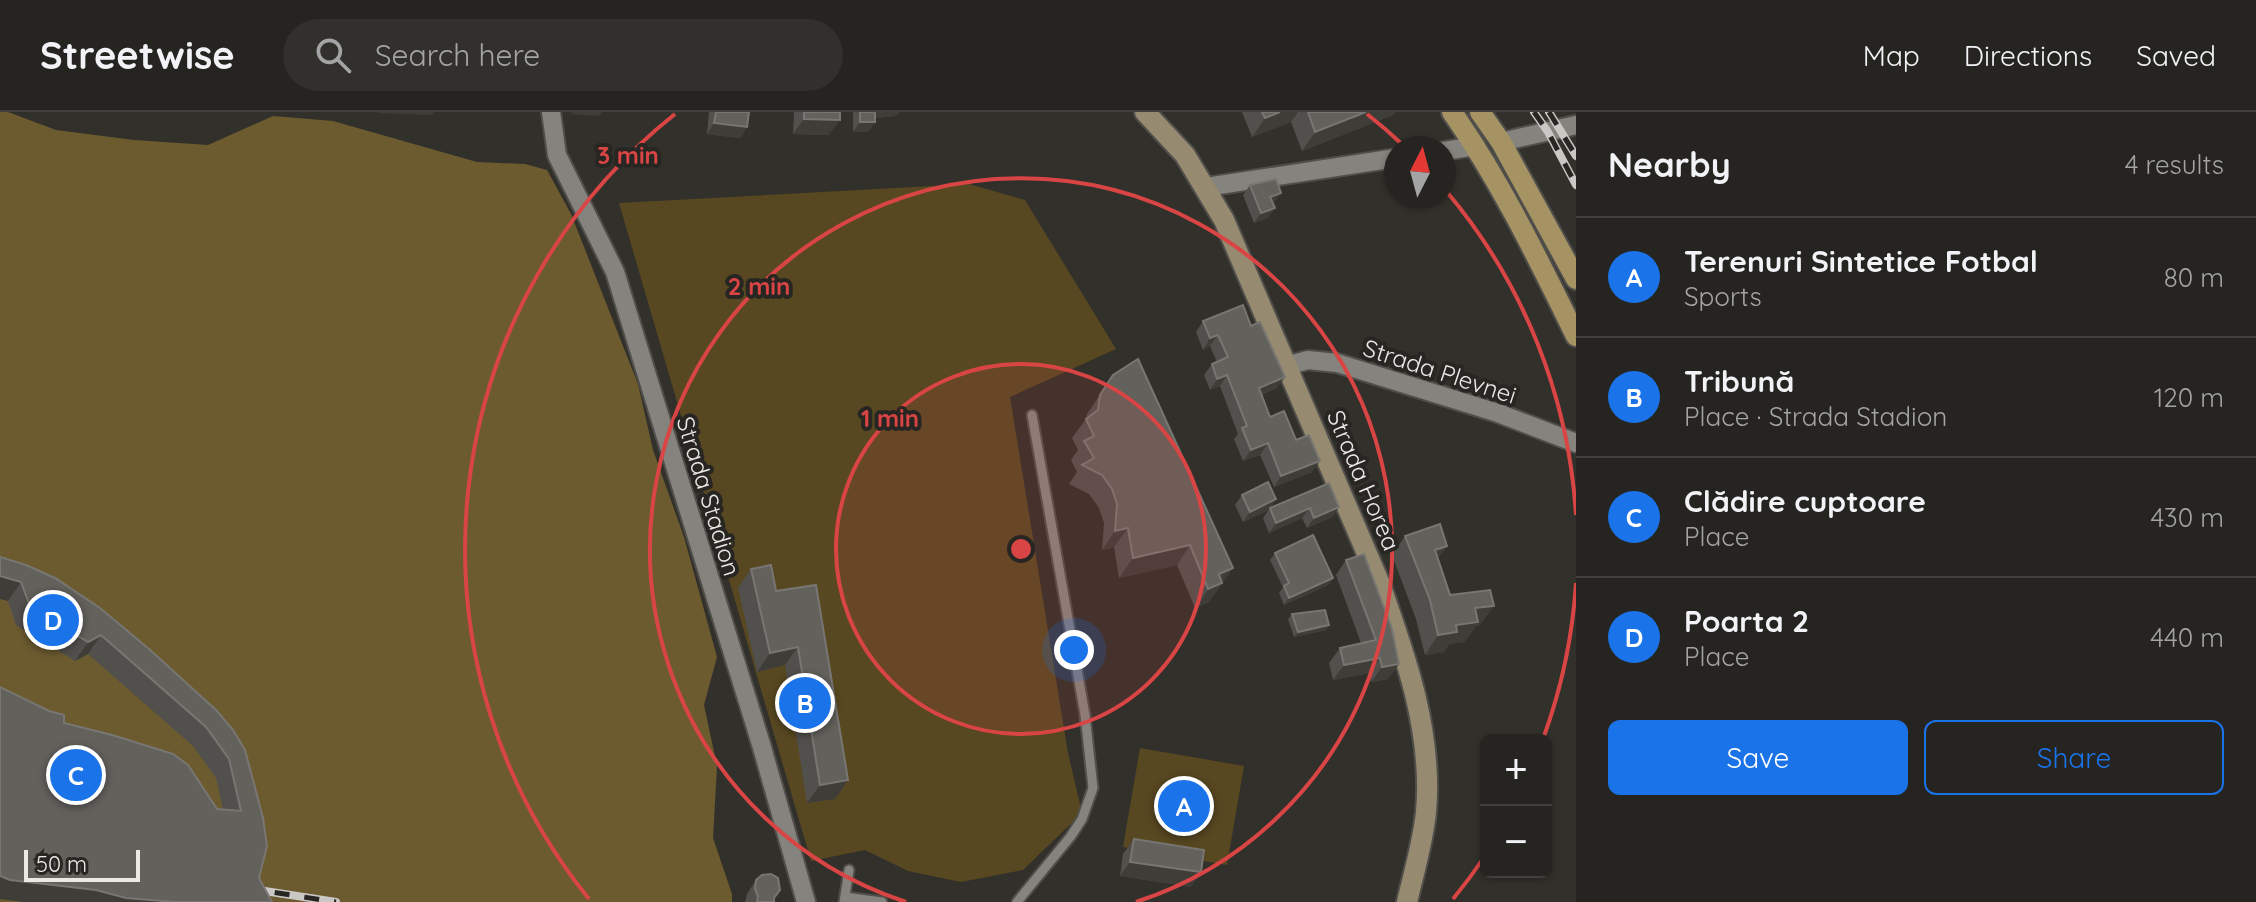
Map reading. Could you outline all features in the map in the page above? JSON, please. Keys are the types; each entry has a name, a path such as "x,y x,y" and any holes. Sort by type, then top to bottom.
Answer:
{"main road":[{"name":"Strada Horea","path":"1145,112 1185,155 1224,220 1380,584 1400,640 1419,710 1427,780 1426,814 1407,902"},
{"path":"1452,112 1476,146 1576,336"},
{"path":"1480,112 1501,142 1576,279"}],"street":[{"name":"Strada Stadion","path":"551,112 557,155 615,272 761,744 806,902"},
{"path":"1501,142 1576,125"},
{"path":"1456,149 1476,146"},
{"path":"1206,187 1384,160"},
{"name":"Strada Plevnei","path":"1286,366 1308,360 1337,363 1498,413 1576,443"}],"lane":[{"path":"1015,899 1071,836 1082,819 1093,788 1085,715 1032,415"},
{"path":"849,870 845,899 882,902"}],"shaded area":[{"path":"0,112 8,112 56,130 208,145 273,116 333,121 477,162 525,164 547,170 571,214 638,384 653,450 684,537 717,657 704,705 717,766 713,838 732,902 0,902"},
{"path":"969,184 1025,200 1116,349 1010,397 1068,753 1082,813 1023,870 961,882 908,871 865,850 811,861 619,203"},
{"path":"1140,748 1244,766 1227,865 1123,847"}],"building":[{"path":"716,112 749,112 747,127 714,123"},
{"path":"804,112 840,112 840,120 804,119"},
{"path":"860,112 875,112 875,122 860,122"},
{"path":"1262,112 1280,112 1265,118"},
{"path":"1308,112 1366,112 1315,132"},
{"path":"1276,179 1281,193 1270,197 1275,208 1261,213 1250,185"},
{"path":"1243,305 1251,326 1260,322 1285,377 1259,388 1270,417 1284,411 1296,440 1309,435 1320,461 1281,476 1268,443 1251,450 1242,428 1247,426 1227,375 1217,379 1212,364 1228,357 1218,335 1210,338 1203,321"},
{"path":"1138,359 1233,568 1219,574 1222,583 1208,589 1190,545 1133,558 1128,528 1115,531 1117,504 1112,489 1102,475 1082,465 1094,458 1084,441 1094,436 1086,419 1098,410 1100,395 1113,375"},
{"path":"1268,482 1276,499 1250,512 1242,495"},
{"path":"1329,483 1339,507 1314,518 1310,508 1276,523 1270,508"},
{"path":"1440,524 1447,546 1435,550 1450,595 1490,590 1494,606 1475,608 1478,622 1456,625 1457,632 1438,635 1430,600 1405,536"},
{"path":"1313,535 1333,578 1289,598 1284,586 1289,583 1275,553"},
{"path":"1364,554 1392,629 1399,664 1382,667 1380,658 1344,665 1340,648 1376,640 1346,560"},
{"path":"0,557 55,578 100,608 216,710 233,730 245,750 263,818 267,846 259,878 272,902 175,902 126,898 96,890 10,880 0,876 0,687 64,715 64,723 173,754 188,765 217,809 241,811 229,759 206,727 101,635 88,642 30,606 21,582 0,576"},
{"path":"771,565 776,591 816,585 848,780 820,785 798,647 770,653 751,569"},
{"path":"1325,610 1329,625 1298,632 1292,614"},
{"path":"1134,839 1204,850 1201,872 1130,862"},
{"path":"771,874 778,878 780,890 774,902 757,902 756,880 762,875"}],"railway":[{"path":"1534,112 1576,185"},
{"path":"1549,112 1576,156"},
{"path":"245,888 336,902"}],"place":[{"name":"Poarta 2","path":"53,620"},
{"name":"Tribună","path":"805,703"},
{"name":"Clădire cuptoare","path":"76,775"},
{"name":"Terenuri Sintetice Fotbal","path":"1184,806"}]}
